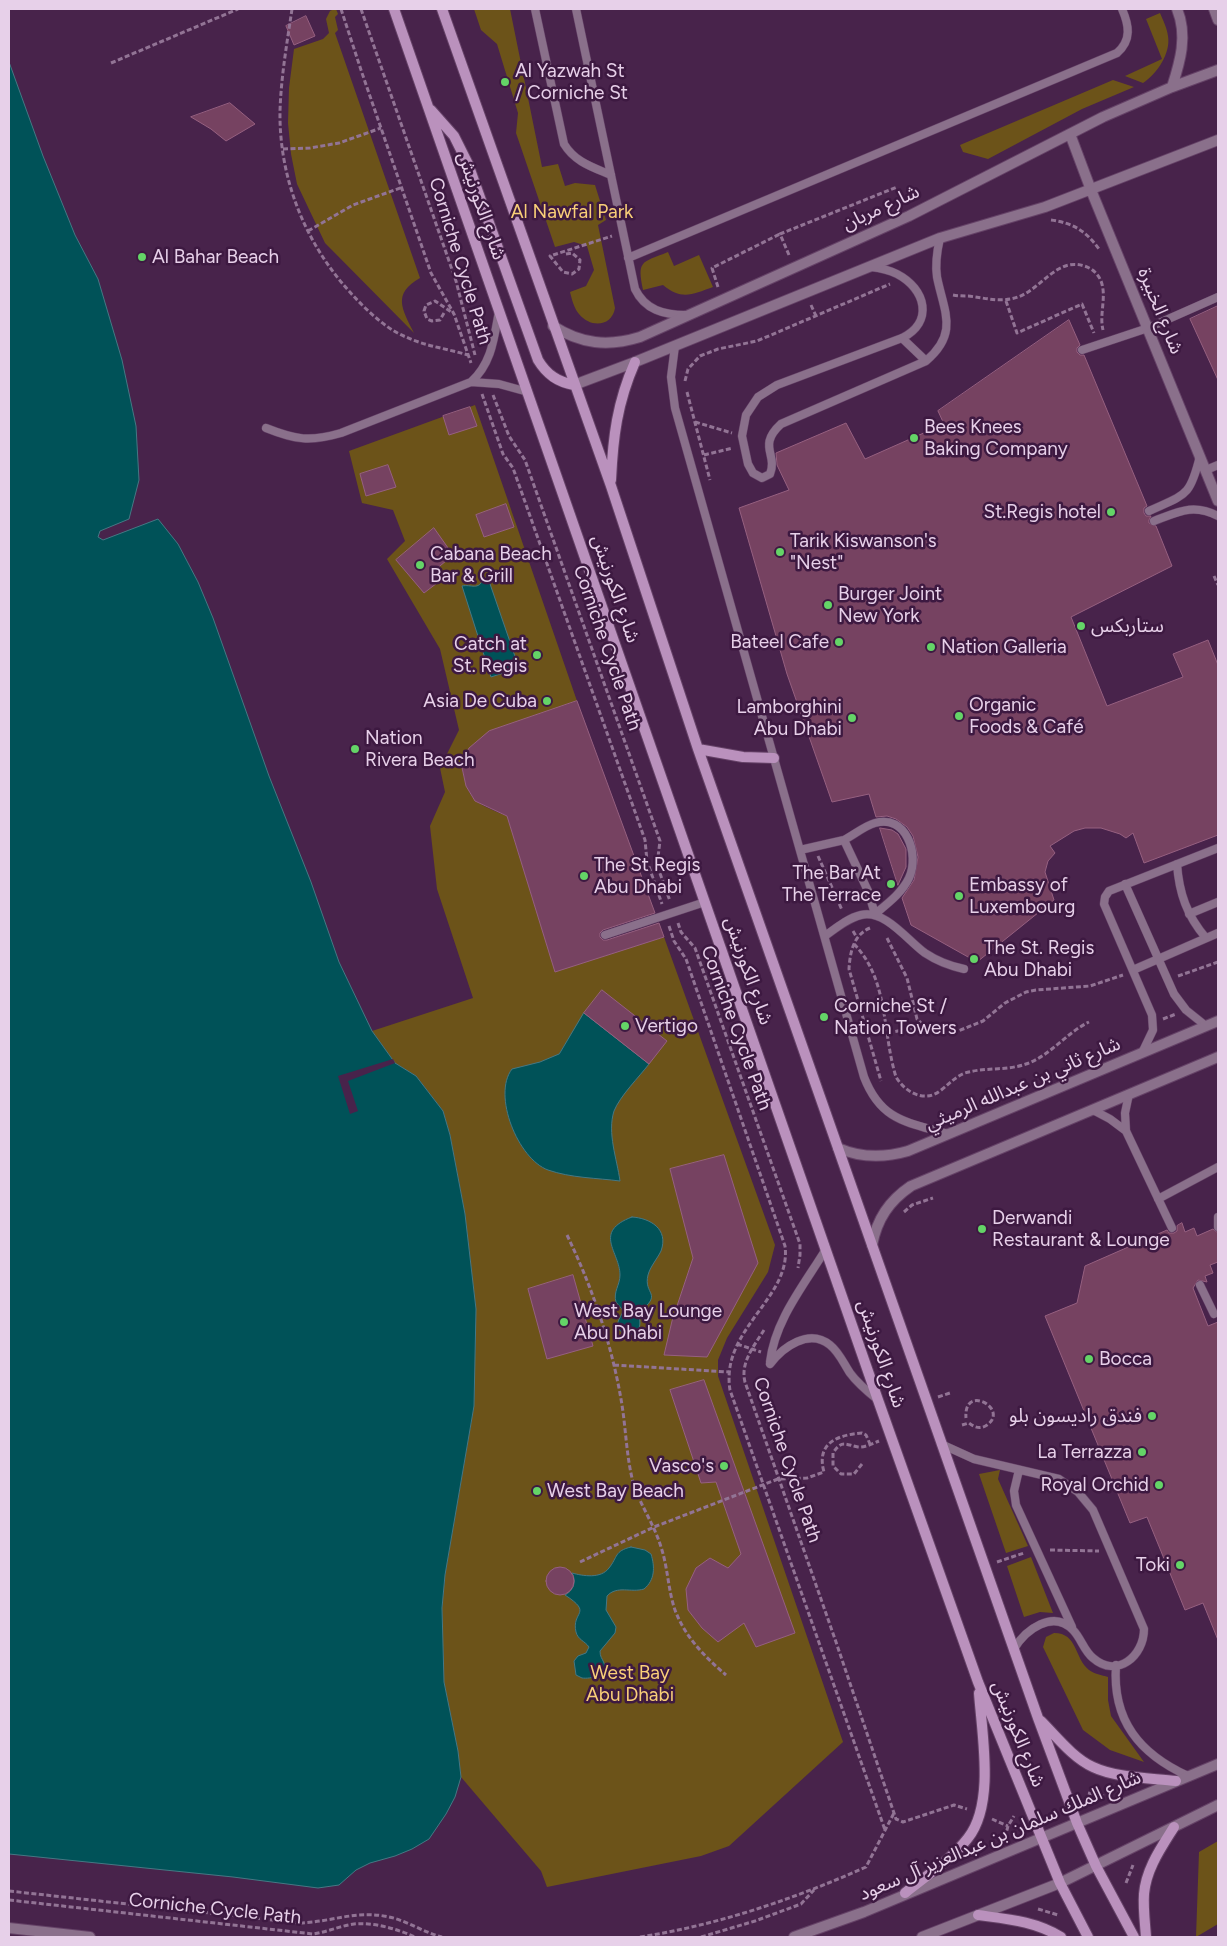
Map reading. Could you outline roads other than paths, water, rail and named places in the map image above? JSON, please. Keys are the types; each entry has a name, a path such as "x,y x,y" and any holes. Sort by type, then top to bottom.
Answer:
{"main road":[{"name":"شارع الكورنيش","path":"394,9 978,1682 1060,1883 1088,1937"},
{"name":"شارع الكورنيش","path":"442,9 611,486 698,749 1038,1718 1096,1866 1134,1937"},
{"path":"428,107 454,136 468,164 538,360 551,376 564,383 574,385"},
{"path":"611,486 614,433 619,406 635,362"},
{"path":"698,749 743,757 774,758"},
{"path":"905,1893 960,1847 976,1826 981,1814 985,1791 978,1682"},
{"path":"1038,1718 1072,1752 1092,1766 1110,1773 1176,1781"},
{"path":"1146,1937 1144,1904 1146,1883 1153,1863 1174,1827"},
{"path":"978,1915 1026,1922 1042,1927 1061,1937"}],"street":[{"path":"1172,88 1182,50 1182,25 1177,9"},
{"path":"1214,9 1218,20"},
{"name":"شارع مربان","path":"553,326 579,339 598,343 613,343 640,337 909,216 1070,134 1172,88 1218,70"},
{"name":"شارع الخبيرة","path":"1070,134 1218,501"},
{"path":"574,385 940,238 1044,207 1218,140"},
{"name":"شارع ثاني بن عبدالله الرميثي","path":"838,1148 858,1155 882,1156 908,1151 1218,1021"},
{"path":"872,1245 877,1224 888,1206 911,1186 1218,1057"},
{"name":"شارع الملك سلمان بن عبدالعزيز آل سعود","path":"794,1937 864,1912 905,1893 1218,1764"},
{"path":"922,1937 1060,1883 1218,1805"},
{"path":"9,1928 90,1937"}],"lane":[{"path":"535,9 564,144 582,162 611,175"},
{"path":"628,258 1117,53 1128,37 1128,24 1122,9"},
{"path":"579,10 611,175 636,289 643,302 649,307 662,312 691,315"},
{"path":"870,267 889,270 906,279 918,292 923,306 916,329 902,338 767,390 750,406 746,415 742,436 743,446 748,464 753,473 762,478 766,477 772,469 768,442 771,435 781,424 926,361 939,348 946,329 946,310 936,270 940,238"},
{"path":"1082,350 1148,328 1218,296"},
{"path":"475,381 488,361 499,310"},
{"path":"902,338 926,361"},
{"path":"675,346 671,374 675,408 864,1077 873,1097 885,1111 893,1116 948,1134"},
{"path":"266,428 290,438 326,438 475,381 509,386 528,392"},
{"path":"1149,511 1183,495 1189,489 1195,477 1200,456"},
{"path":"1206,470 1218,465"},
{"path":"1154,522 1191,508 1198,508 1218,516"},
{"path":"800,850 844,840 874,823 892,823 902,828 908,839 912,857 912,870 901,890 875,914"},
{"path":"844,840 871,897 875,914"},
{"path":"1142,1053 1151,1038 1153,1022 1150,1007 1104,904 1105,897 1109,891 1125,884 1218,848"},
{"path":"1177,864 1182,898 1189,914 1206,938"},
{"path":"1125,884 1179,1002 1206,1026"},
{"path":"606,935 705,902"},
{"path":"1189,914 1218,902"},
{"path":"824,936 862,914 875,914 904,934 931,957 950,966 964,969"},
{"path":"1133,970 1218,933"},
{"path":"1129,1094 1125,1113 1126,1131 1172,1228"},
{"path":"1093,1110 1110,1119 1126,1131"},
{"path":"1158,1199 1218,1167"},
{"path":"1218,1217 1218,1226"},
{"path":"826,1249 777,1332 770,1364 780,1352 799,1341 813,1338 825,1341 835,1349 860,1384 878,1400"},
{"path":"1200,1285 1214,1314"},
{"path":"942,1444 974,1459 1058,1479 1078,1492 1093,1510 1144,1628 1142,1646 1132,1659 1116,1665 1108,1665 1092,1658 1072,1628 1016,1505 1014,1491 1019,1470"},
{"path":"1014,1649 1026,1633 1043,1623 1060,1622 1072,1628"},
{"path":"1116,1665 1115,1680 1118,1702 1125,1722 1133,1735 1158,1760 1188,1776"}],"place":[{"name":"Al Yazwah St / Corniche St","path":"505,82"},
{"name":"Al Bahar Beach","path":"142,257"},
{"name":"Bees Knees Baking Company","path":"914,438"},
{"name":"St.Regis hotel","path":"1111,512"},
{"name":"Tarik Kiswanson's \"Nest\"","path":"780,552"},
{"name":"Cabana Beach Bar & Grill","path":"420,565"},
{"name":"Burger Joint New York","path":"828,605"},
{"name":"ستاربكس","path":"1081,626"},
{"name":"Bateel Cafe","path":"839,642"},
{"name":"Nation Galleria","path":"931,647"},
{"name":"Catch at St. Regis","path":"537,655"},
{"name":"Asia De Cuba","path":"547,701"},
{"name":"Organic Foods & Café","path":"959,716"},
{"name":"Lamborghini Abu Dhabi","path":"852,718"},
{"name":"Nation Rivera Beach","path":"355,749"},
{"name":"The St Regis Abu Dhabi","path":"584,876"},
{"name":"The Bar At The Terrace","path":"891,884"},
{"name":"Embassy of Luxembourg","path":"959,896"},
{"name":"The St. Regis Abu Dhabi","path":"974,959"},
{"name":"Corniche St / Nation Towers","path":"824,1017"},
{"name":"Vertigo","path":"625,1026"},
{"name":"Derwandi Restaurant & Lounge","path":"982,1229"},
{"name":"West Bay Lounge Abu Dhabi","path":"564,1322"},
{"name":"Bocca","path":"1089,1359"},
{"name":"فندق راديسون بلو","path":"1152,1416"},
{"name":"La Terrazza","path":"1142,1452"},
{"name":"Vasco's","path":"724,1466"},
{"name":"Royal Orchid","path":"1159,1485"},
{"name":"West Bay Beach","path":"537,1491"},
{"name":"Toki","path":"1180,1565"}],"park label":[{"name":"Al Nawfal Park","path":"572,212"},
{"name":"West Bay Abu Dhabi","path":"630,1684"}]}
